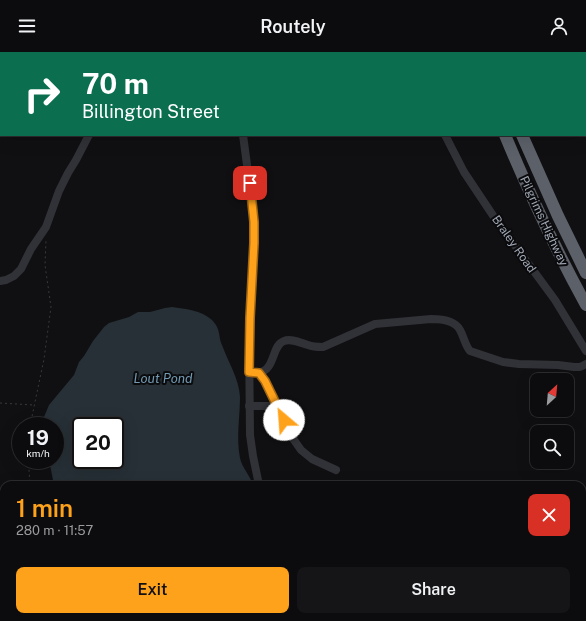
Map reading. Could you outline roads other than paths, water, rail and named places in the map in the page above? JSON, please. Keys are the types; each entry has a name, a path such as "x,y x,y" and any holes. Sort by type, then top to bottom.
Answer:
{"highway":[{"name":"Pilgrims Highway","path":"505,136 545,225 568,273 586,305"},
{"name":"Pilgrims Highway","path":"522,136 558,216 586,273"}],"street":[{"path":"0,281 14,276 20,269 46,227 59,191 88,136"},
{"path":"243,136 254,222 249,336 250,443 259,481"},
{"name":"Braley Road","path":"446,136 464,172 494,217 555,300 586,351"},
{"path":"249,372 259,373 265,371 273,358 278,345 282,341 289,340 317,347 323,347 375,324 431,319 439,319 453,323 458,326 470,351 503,362 574,367 580,367 586,364"},
{"path":"259,373 265,381 294,440 301,450 312,459 336,470"},
{"path":"249,406 277,406"}],"water":[{"name":"Lout Pond","path":"172,307 187,309 203,314 215,324 219,332 221,343 238,383 240,397 238,435 240,458 251,481 53,481 51,469 64,469 64,417 44,417 49,405 74,375 79,362 104,327 109,323 129,317 138,312 150,312"}]}
